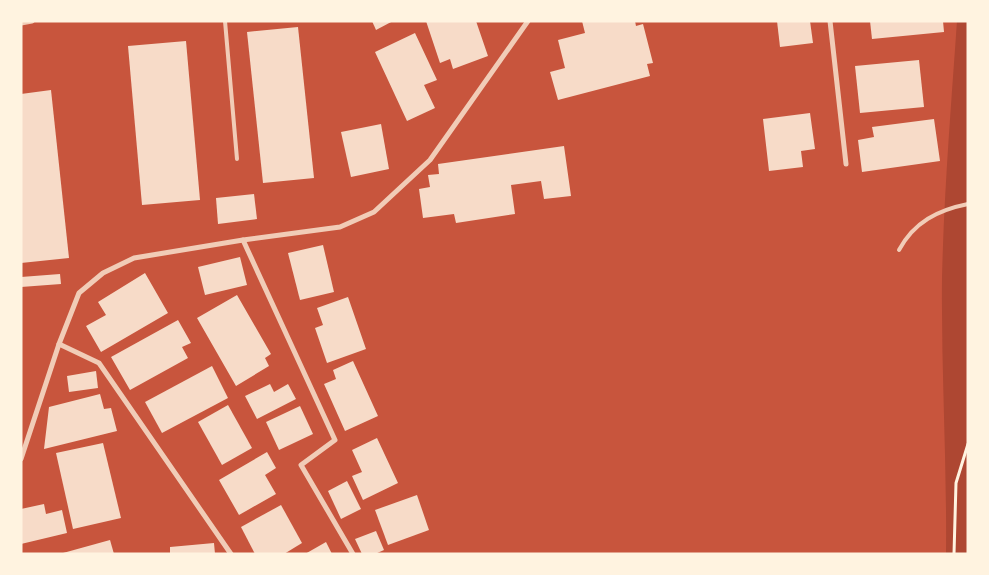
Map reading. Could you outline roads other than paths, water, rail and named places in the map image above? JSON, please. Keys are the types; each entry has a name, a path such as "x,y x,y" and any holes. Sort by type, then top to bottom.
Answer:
{"street":[{"path":"21,22 32,21"},
{"path":"21,459 59,344 79,293 103,273 134,258 243,240 340,227 374,212 430,160 528,21"},
{"path":"830,21 846,164"},
{"path":"243,240 335,440 301,465 352,554"},
{"path":"59,344 99,363 231,554"}],"lane":[{"path":"225,21 237,158"},
{"path":"899,250 907,234 924,220 951,207 968,204"}]}
